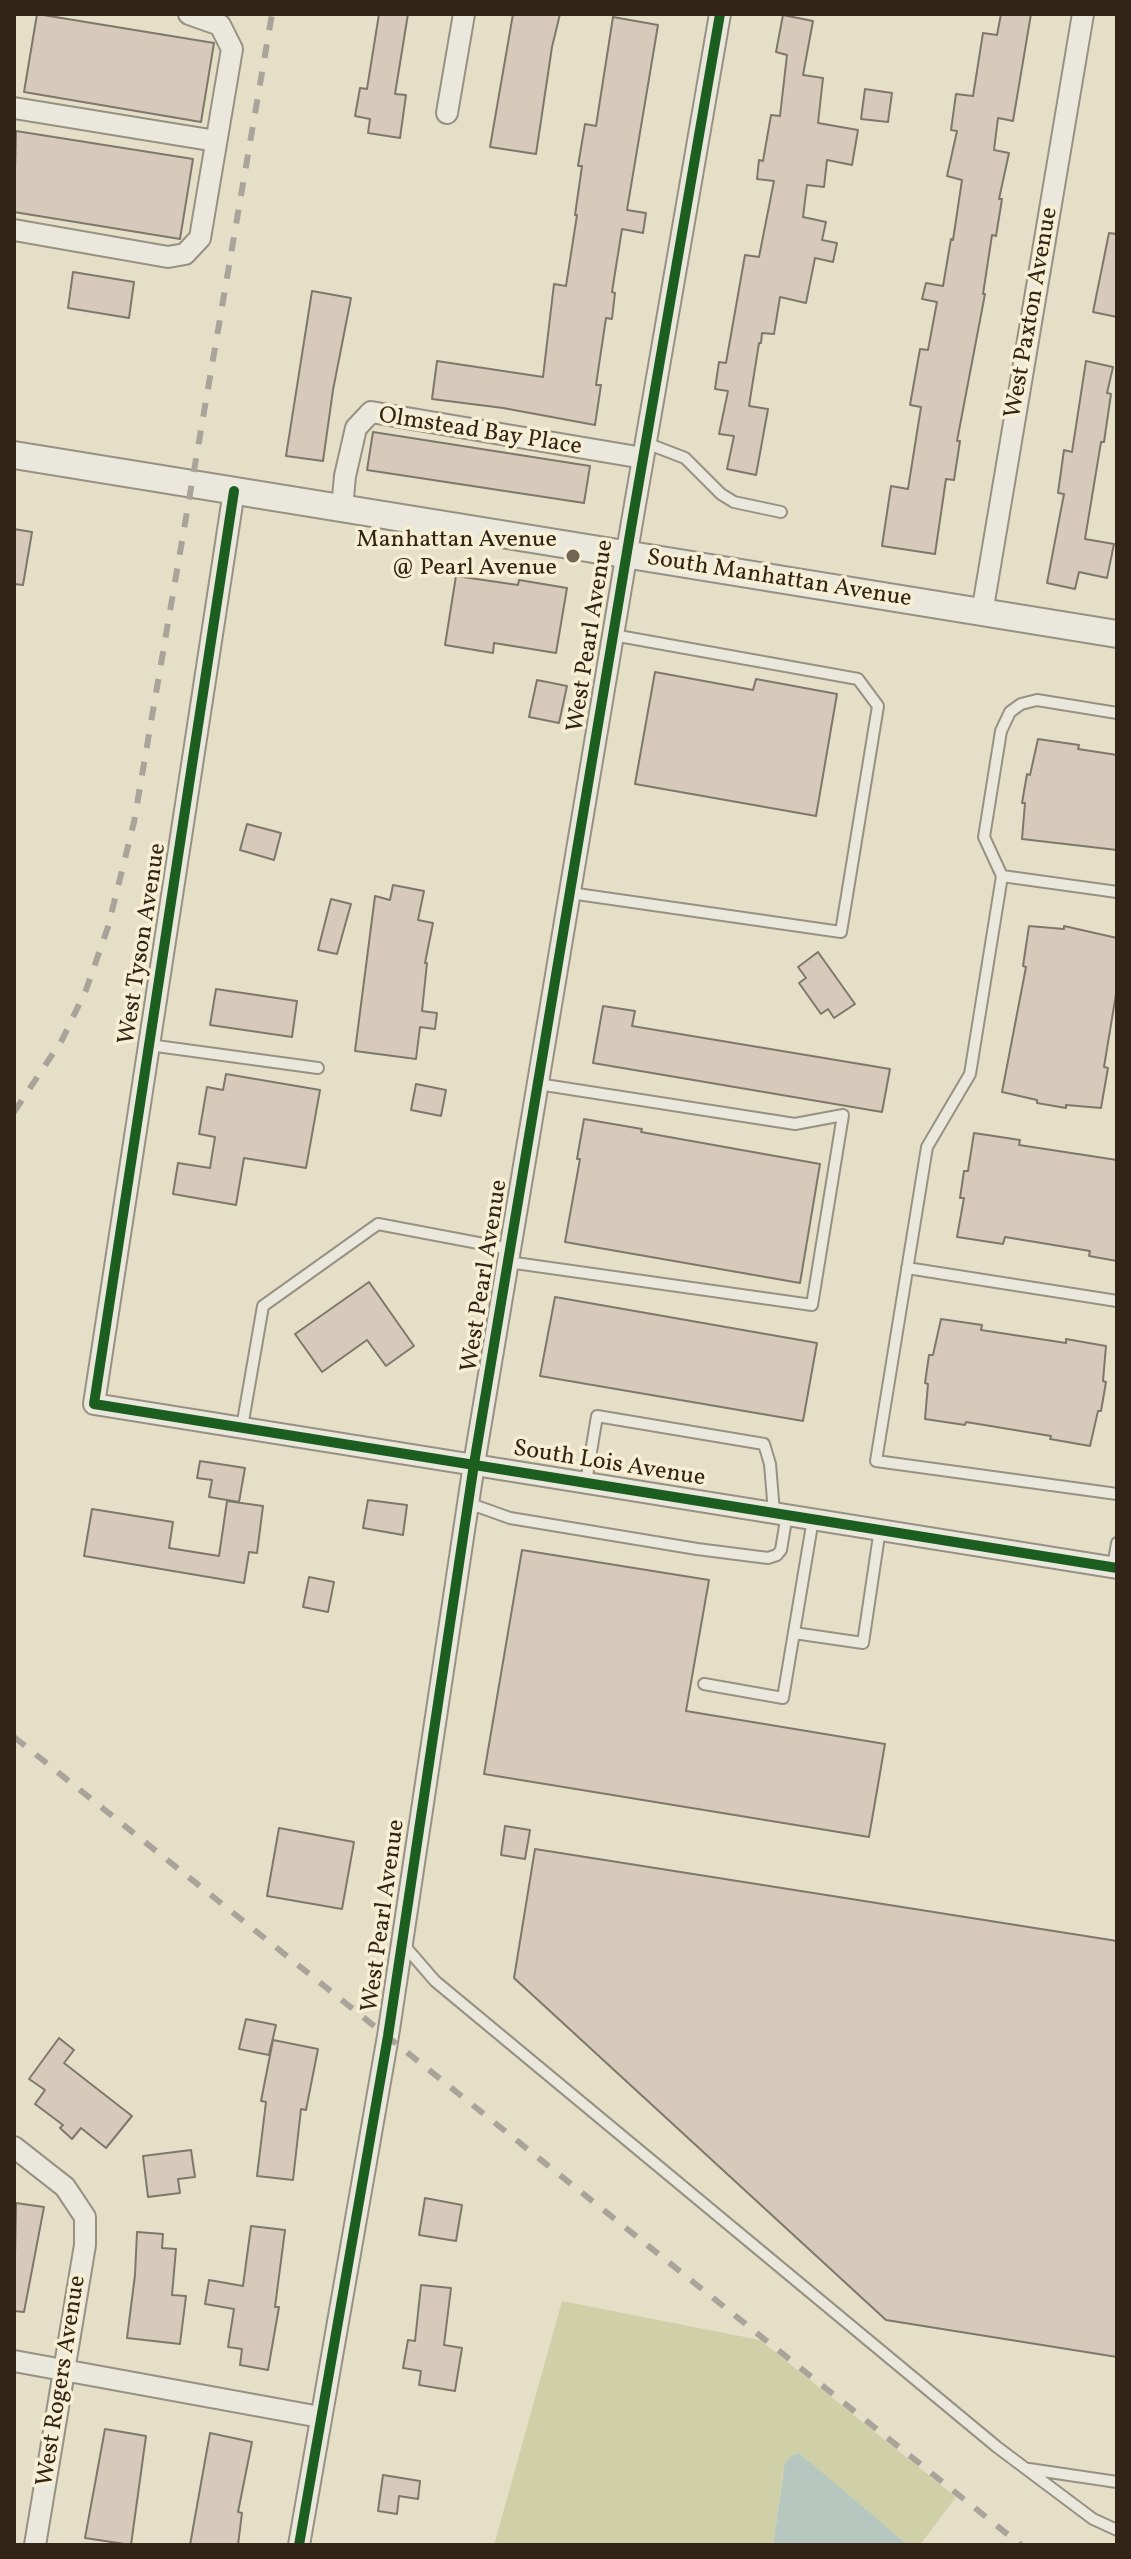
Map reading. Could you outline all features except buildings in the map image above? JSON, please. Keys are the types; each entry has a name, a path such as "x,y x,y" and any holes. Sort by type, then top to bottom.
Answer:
{"street":[{"path":"14,230 168,257 185,254 200,238 232,49 220,25 189,14"},
{"path":"447,113 464,14"},
{"name":"West Pearl Avenue","path":"299,2545 388,2036 474,1464 720,14"},
{"name":"West Paxton Avenue","path":"982,613 1083,14"},
{"path":"14,108 216,141"},
{"name":"Olmstead Bay Place","path":"342,508 345,476 356,428 371,412 644,451"},
{"name":"South Manhattan Avenue","path":"14,455 1117,634"},
{"name":"West Tyson Avenue","path":"94,1404 234,491"},
{"name":"South Lois Avenue","path":"94,1404 1115,1568"},
{"name":"West Rogers Avenue","path":"14,2147 65,2187 85,2217 85,2245 35,2545"},
{"path":"14,2361 320,2417"}],"lane":[{"path":"644,451 685,458 721,494 734,502 781,512"},
{"path":"570,893 841,932 878,706 858,679 613,635"},
{"path":"1117,713 1037,700 1021,704 1010,712 1001,731 984,837 1002,876 970,1074 927,1147 876,1461 1117,1494"},
{"path":"1002,876 1117,892"},
{"path":"149,1045 318,1068"},
{"path":"242,1427 263,1306 378,1224 509,1256 812,1305 843,1115 795,1124 538,1084"},
{"path":"907,1268 1117,1301"},
{"path":"468,1503 510,1518 697,1549 768,1558 781,1550 780,1513 764,1444 597,1416 586,1482"},
{"path":"704,1684 783,1698 813,1519"},
{"path":"794,1633 863,1643 880,1529"},
{"path":"1115,1568 1117,1543"},
{"path":"402,1942 435,1981 1027,2469 1093,2519 1117,2530"},
{"path":"1027,2469 1117,2482"}],"green space":[{"path":"562,2301 760,2340 956,2497 920,2545 907,2545 799,2453 783,2474 773,2545 494,2545"}],"shaded area":[{"path":"799,2453 907,2545 773,2545 785,2463"}],"railway":[{"path":"14,1112 62,1040 86,990 108,927 134,822 272,14"},
{"path":"14,1737 1021,2545"}],"cycle path":[{"path":"299,2545 388,2036 474,1464 720,14"},
{"path":"234,491 94,1404 1117,1568"}],"place":[{"name":"Manhattan Avenue @ Pearl Avenue","path":"573,556"}]}
